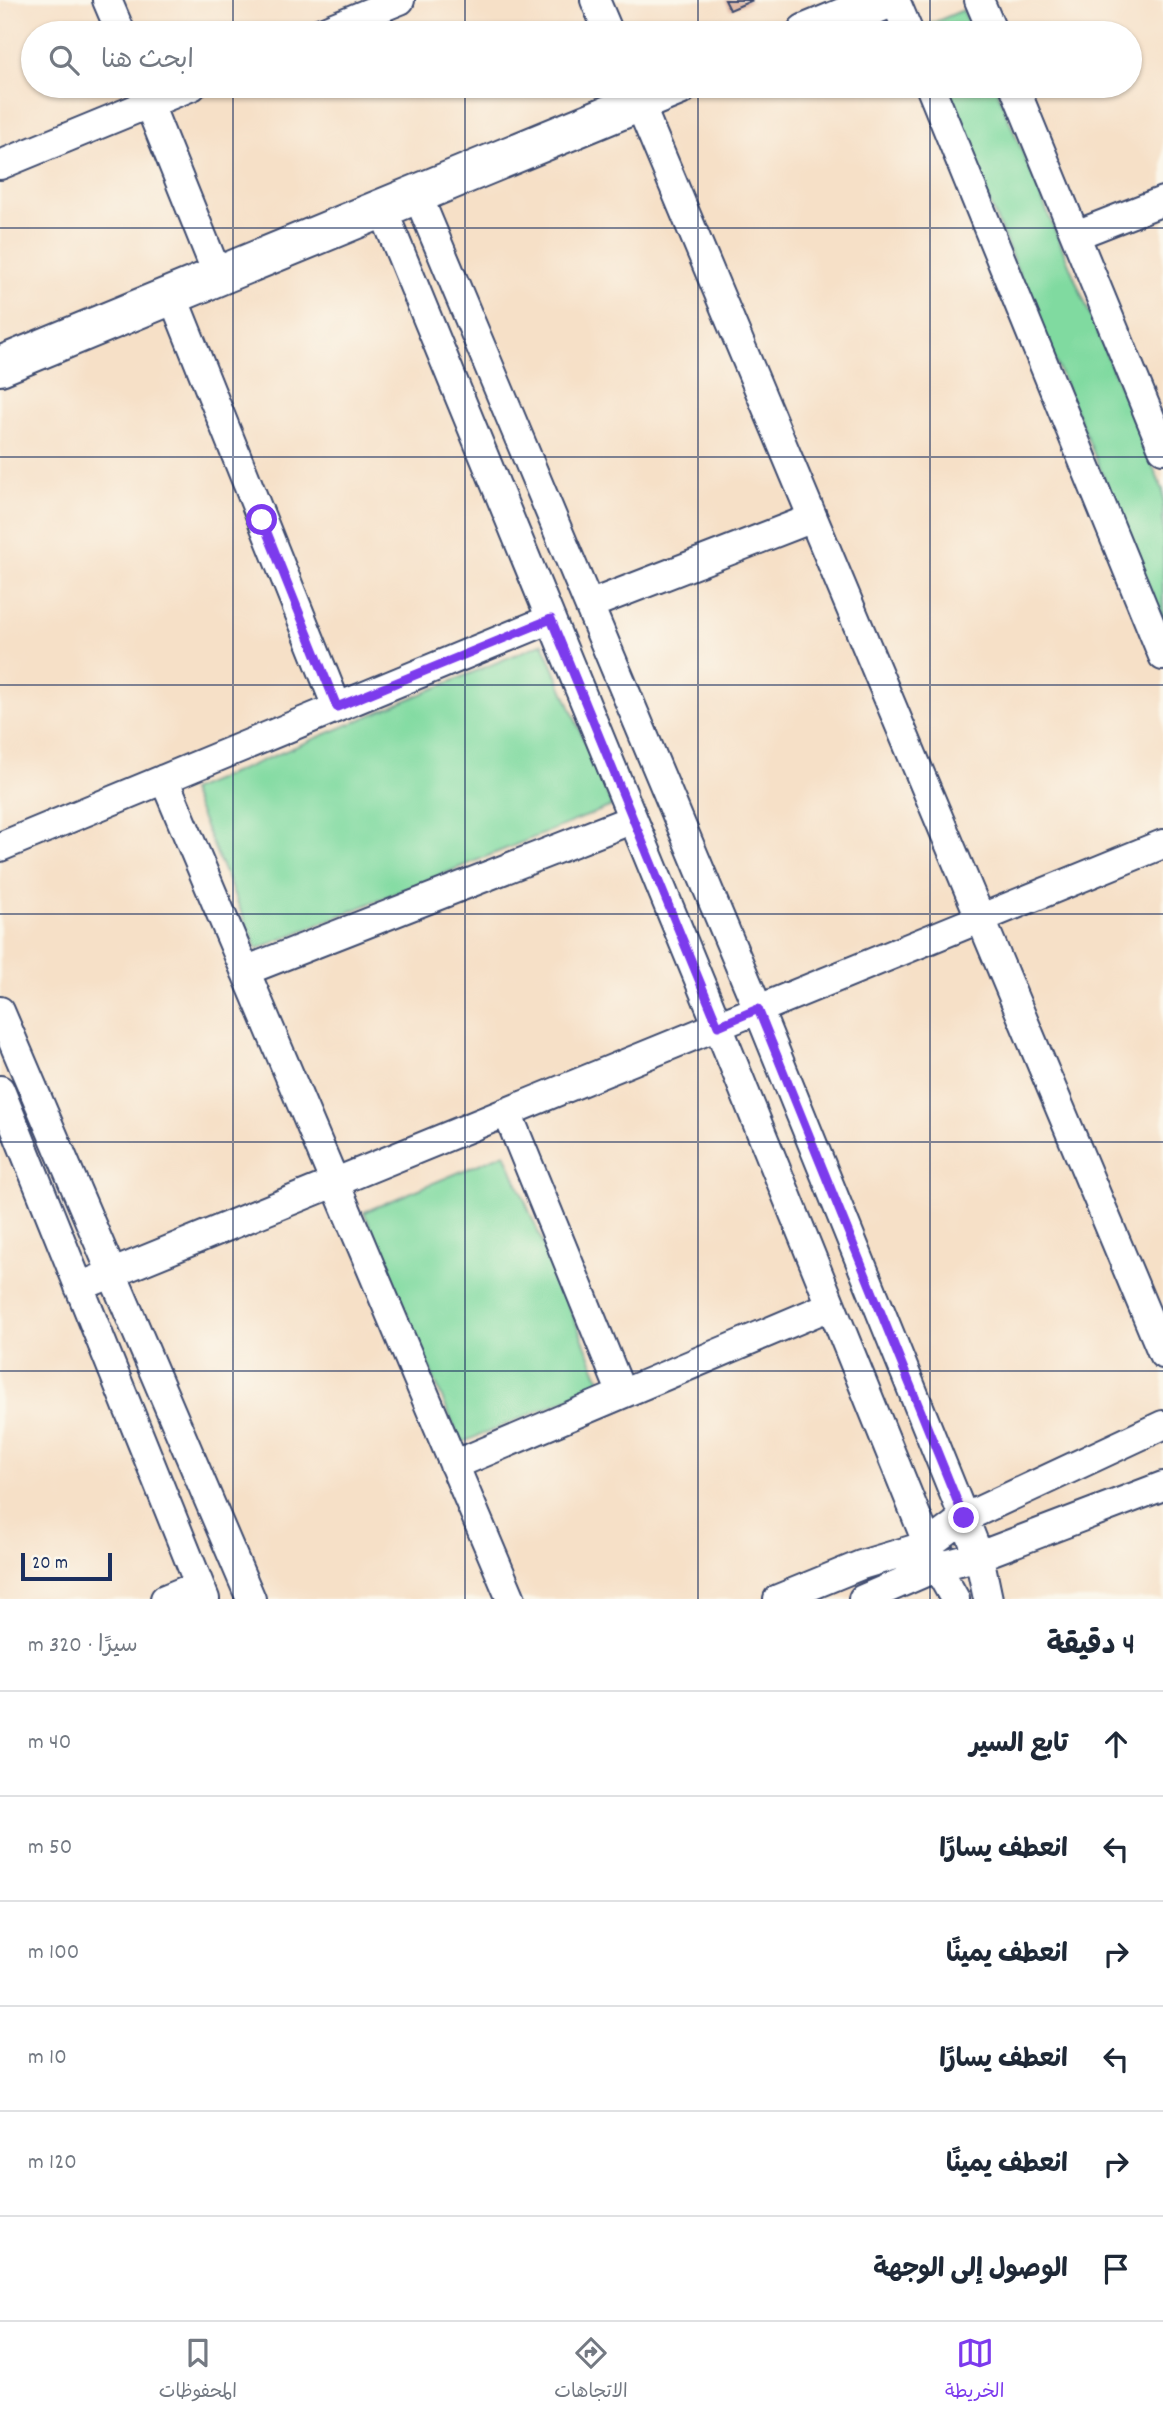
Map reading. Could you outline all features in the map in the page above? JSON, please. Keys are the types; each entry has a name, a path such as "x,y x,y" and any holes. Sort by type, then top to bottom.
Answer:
{"street":[{"path":"107,0 116,21"},
{"path":"348,21 400,0"},
{"path":"595,0 605,21"},
{"path":"835,21 886,0"},
{"path":"895,0 904,21"},
{"path":"979,0 988,21"},
{"path":"0,165 139,98"},
{"path":"146,98 218,276"},
{"path":"0,366 417,194 626,98"},
{"path":"637,98 1163,1354"},
{"path":"935,98 1163,656"},
{"path":"1019,98 1163,449"},
{"path":"417,194 758,1009 979,1556 988,1599"},
{"path":"1076,235 1163,201"},
{"path":"382,208 932,1556 955,1599"},
{"path":"172,295 337,707"},
{"path":"589,606 813,518"},
{"path":"0,847 551,619"},
{"path":"164,779 511,1599"},
{"path":"245,971 633,819"},
{"path":"79,1287 1163,844"},
{"path":"0,1011 251,1599"},
{"path":"0,1090 202,1592 165,1599"},
{"path":"506,1112 622,1394"},
{"path":"454,1465 830,1306"},
{"path":"863,1599 932,1556 964,1518 1163,1425"},
{"path":"779,1599 862,1565 932,1556 979,1556 1163,1486"}],"green space":[{"path":"963,10 968,21 937,21"},
{"path":"946,98 1000,98 1163,491 1163,620"},
{"path":"543,643 612,806 257,949 190,791"},
{"path":"505,1153 602,1385 461,1443 364,1212"}],"building":[{"path":"725,0 753,0 730,10"}],"route":[{"path":"262,520 337,707 551,619 718,1026 758,1009 964,1518"}]}
